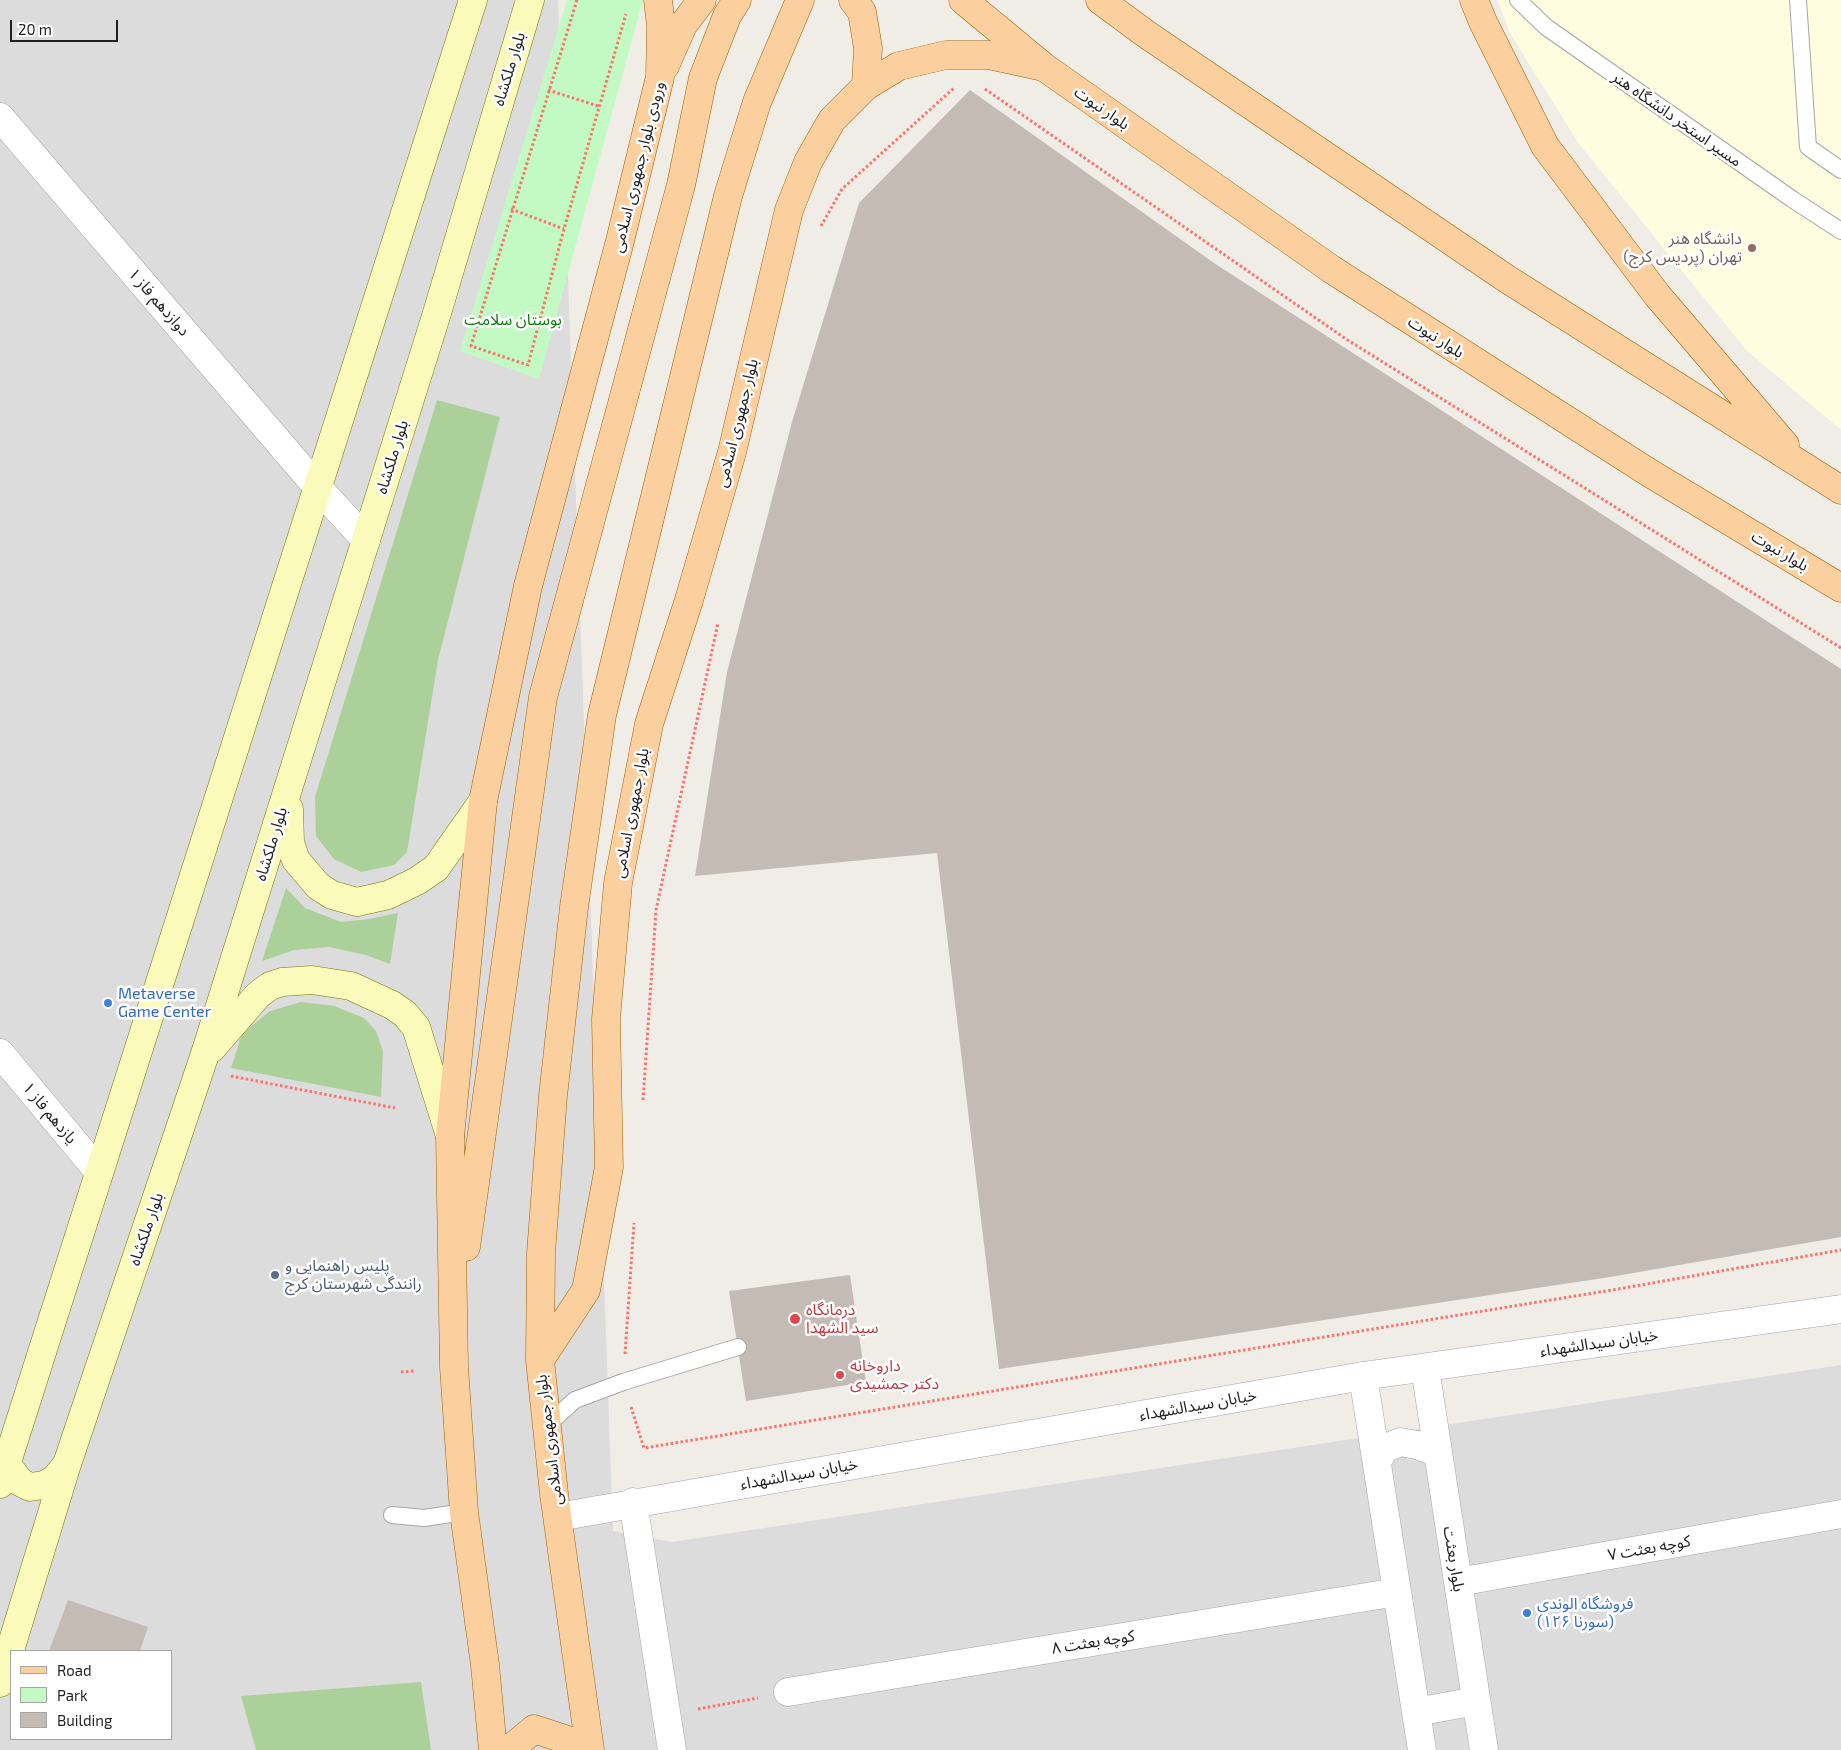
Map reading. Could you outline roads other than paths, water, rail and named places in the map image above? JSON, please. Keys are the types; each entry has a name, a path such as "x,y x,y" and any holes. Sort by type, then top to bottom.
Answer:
{"main road":[{"path":"67,1464 55,1479 44,1485 30,1487 3,1474 473,0"},
{"name":"بلوار ملکشاه","path":"0,1683 5,1642 204,1057 434,323 530,0"},
{"name":"ورودی بلوار جمهوری اسلامی","path":"484,801 528,586 620,241 660,76 661,26 658,0"},
{"path":"660,76 679,0"},
{"path":"660,76 683,25 702,0"},
{"path":"454,1337 544,697 681,186 703,78 727,16 737,0"},
{"path":"540,1360 541,1253 553,1096 574,907 602,715 728,196 757,102 800,0"},
{"path":"853,0 862,12 868,48 866,86"},
{"name":"بلوار نبوت","path":"963,0 1044,67 1332,270 1648,472 1841,588"},
{"path":"1100,0 1146,34 1507,279 1841,490"},
{"path":"1474,0 1483,22 1545,146 1657,295 1804,467"},
{"name":"بلوار جمهوری اسلامی","path":"590,1748 558,1517 540,1360 586,1290 609,1167 606,1019 618,883 649,724 689,600 732,452 789,210 808,162 832,120 866,86 899,66 946,55 989,55 1044,67"},
{"path":"289,787 290,843 296,860 318,886 332,895 357,902 388,895 418,881 436,868 484,801"},
{"path":"484,801 450,1136 454,1337 464,1512 485,1665 493,1750"},
{"path":"204,1057 258,995 270,986 282,982 312,980 352,986 392,1005 405,1014 416,1027 450,1136"},
{"path":"509,1750 534,1729 590,1748"}],"street":[{"name":"دوازدهم فاز ۱","path":"0,117 318,488 366,540"},
{"name":"یازدهم فاز ۱","path":"0,1054 99,1172"},
{"name":"خیابان سیدالشهداء","path":"558,1517 634,1502 1363,1376 1841,1309"},
{"name":"بلوار بعثت","path":"1425,1368 1484,1750"},
{"path":"1363,1376 1422,1750"},
{"path":"1377,1462 1384,1449 1400,1442 1417,1444 1438,1452"},
{"path":"634,1502 672,1750"},
{"name":"کوچه بعثت ۷","path":"1458,1582 1841,1514"},
{"name":"کوچه بعثت ۸","path":"788,1692 1397,1592"},
{"path":"1416,1712 1476,1701"}],"lane":[{"name":"مسیر استخر دانشگاه هنر","path":"1518,0 1546,27 1784,194 1841,231"},
{"path":"1798,0 1808,147 1841,170"},
{"path":"547,1425 575,1400 623,1382 738,1347"},
{"path":"392,1515 424,1518 464,1512"}],"place":[{"name":"دانشگاه هنر تهران (پردیس کرج)","path":"1752,248"},
{"name":"Metaverse Game Center","path":"108,1003"},
{"name":"پلیس راهنمایی و رانندگی شهرستان کرج","path":"275,1275"},
{"name":"درمانگاه سید الشهدا","path":"795,1319"},
{"name":"داروخانه دکتر جمشیدی","path":"840,1375"},
{"name":"فروشگاه الوندی (سورنا ۱۲۶)","path":"1527,1613"}],"park label":[{"name":"بوستان سلامت","path":"513,320"}]}
